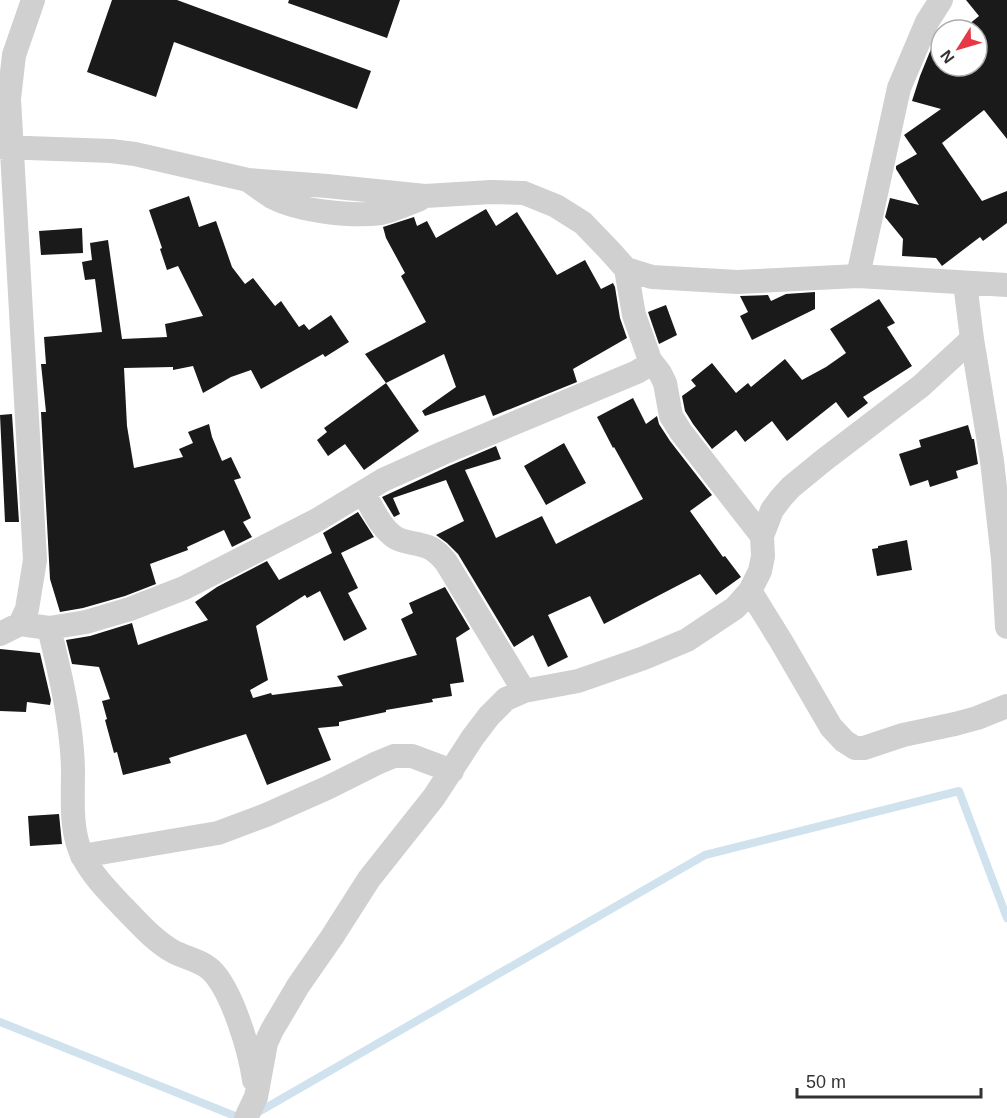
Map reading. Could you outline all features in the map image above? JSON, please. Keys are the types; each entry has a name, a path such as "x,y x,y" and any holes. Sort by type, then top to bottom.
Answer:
{"street":[{"path":"10,629 27,609 35,560 6,147 9,99 7,61 33,0"},
{"path":"858,276 899,88 927,22 941,0"},
{"path":"6,147 79,149 135,154 248,180 425,196 491,192 524,194 556,206 583,223 626,269 652,277 737,282 858,276 1007,285"},
{"path":"626,269 634,315 650,360 665,383 671,416 762,536"},
{"path":"965,283 1005,560 1007,627"},
{"path":"251,1108 266,1043 298,986 369,879 452,771 489,716 506,699 524,691 578,681 687,640 735,608 750,591 760,571 763,556 762,536 772,510 791,486 921,386 972,339"},
{"path":"10,629 49,628 86,622 130,609 184,588 316,520 383,480 637,372 650,360"},
{"path":"363,492 380,521 396,538 430,547 446,562 524,691"},
{"path":"750,591 831,727 844,741 855,748 864,748 903,735 977,718 1007,706"},
{"path":"49,628 61,676 71,737 75,832 82,856 108,891 155,940 210,969 219,979 238,1019 248,1048 251,1108"},
{"path":"82,856 218,833 266,815 394,756 412,756 452,771"}],"building":[{"path":"112,0 177,0 371,71 357,109 174,42 156,97 87,72"},
{"path":"289,0 400,0 387,38 288,3"},
{"path":"966,0 1007,0 1007,139 984,110 942,143 982,201 1007,191 1007,223 983,241 980,237 942,266 936,258 902,256 903,239 885,217 890,198 919,205 896,166 917,154 904,135 941,109 912,101 929,54 929,78 989,78 989,18 977,18 979,16"},
{"path":"189,196 199,227 216,221 232,267 245,284 253,278 275,306 281,301 299,327 304,324 309,330 331,315 349,342 325,357 323,354 261,389 251,370 231,377 203,393 193,366 173,370 173,367 124,368 127,426 134,468 183,457 179,449 193,443 188,432 209,424 222,461 231,457 241,478 234,480 251,518 243,522 252,537 232,547 224,530 187,547 188,550 150,564 156,584 125,596 60,612 50,579 41,412 46,412 41,364 46,364 44,337 102,332 95,279 85,280 82,262 92,260 90,243 108,240 122,339 167,337 165,324 203,316 178,266 167,270 149,210"},
{"path":"486,209 496,226 517,212 557,275 585,260 601,289 613,283 620,318 627,338 573,369 577,382 493,416 485,395 425,416 422,411 456,387 444,354 386,383 365,354 426,322 401,276 405,273 386,238 383,227 414,217 417,226 427,221 436,238"},
{"path":"82,228 83,253 41,255 39,231"},
{"path":"815,292 815,309 752,340 740,316 748,312 740,296 768,295 771,301 786,294"},
{"path":"879,299 895,323 887,327 912,366 863,397 868,403 848,418 836,402 787,441 772,421 745,442 736,430 712,449 685,411 682,396 696,386 691,380 712,363 736,393 748,383 751,387 785,359 802,380 846,353 830,329"},
{"path":"666,305 677,335 659,344 648,312"},
{"path":"386,383 419,431 364,470 345,444 328,456 317,440 327,432 324,428"},
{"path":"633,398 646,424 657,416 659,424 670,441 712,495 690,511 723,557 725,556 741,577 716,595 700,574 604,624 590,596 548,615 568,657 548,667 533,635 514,647 458,554 436,535 464,521 446,480 393,498 400,514 394,517 382,497 496,446 501,459 465,470 496,538 542,516 556,544 643,499 597,417"},
{"path":"12,414 19,522 5,522 0,415"},
{"path":"968,425 972,439 974,439 978,464 956,471 958,478 930,487 928,480 910,486 899,454 921,447 919,440"},
{"path":"564,443 586,483 546,505 524,466"},
{"path":"358,512 374,537 341,553 358,588 348,593 367,629 344,641 320,591 307,598 305,595 256,626 268,680 250,690 253,698 271,693 272,695 343,686 337,676 417,655 401,619 413,613 409,603 445,587 470,629 456,638 464,682 450,684 452,696 339,722 339,726 318,728 331,760 267,785 246,734 169,758 171,763 123,775 105,720 107,719 102,701 110,699 99,667 72,664 66,640 90,636 132,623 138,645 208,620 195,602 217,587 267,561 279,580 332,553 323,533"},
{"path":"907,540 912,570 877,576 872,549"},
{"path":"0,649 40,653 51,700 50,705 27,702 26,712 0,711"},
{"path":"59,814 62,844 30,846 28,816"}],"waterway":[{"path":"255,1114 705,855 959,791 1007,918"},
{"path":"0,1022 240,1118"}]}
